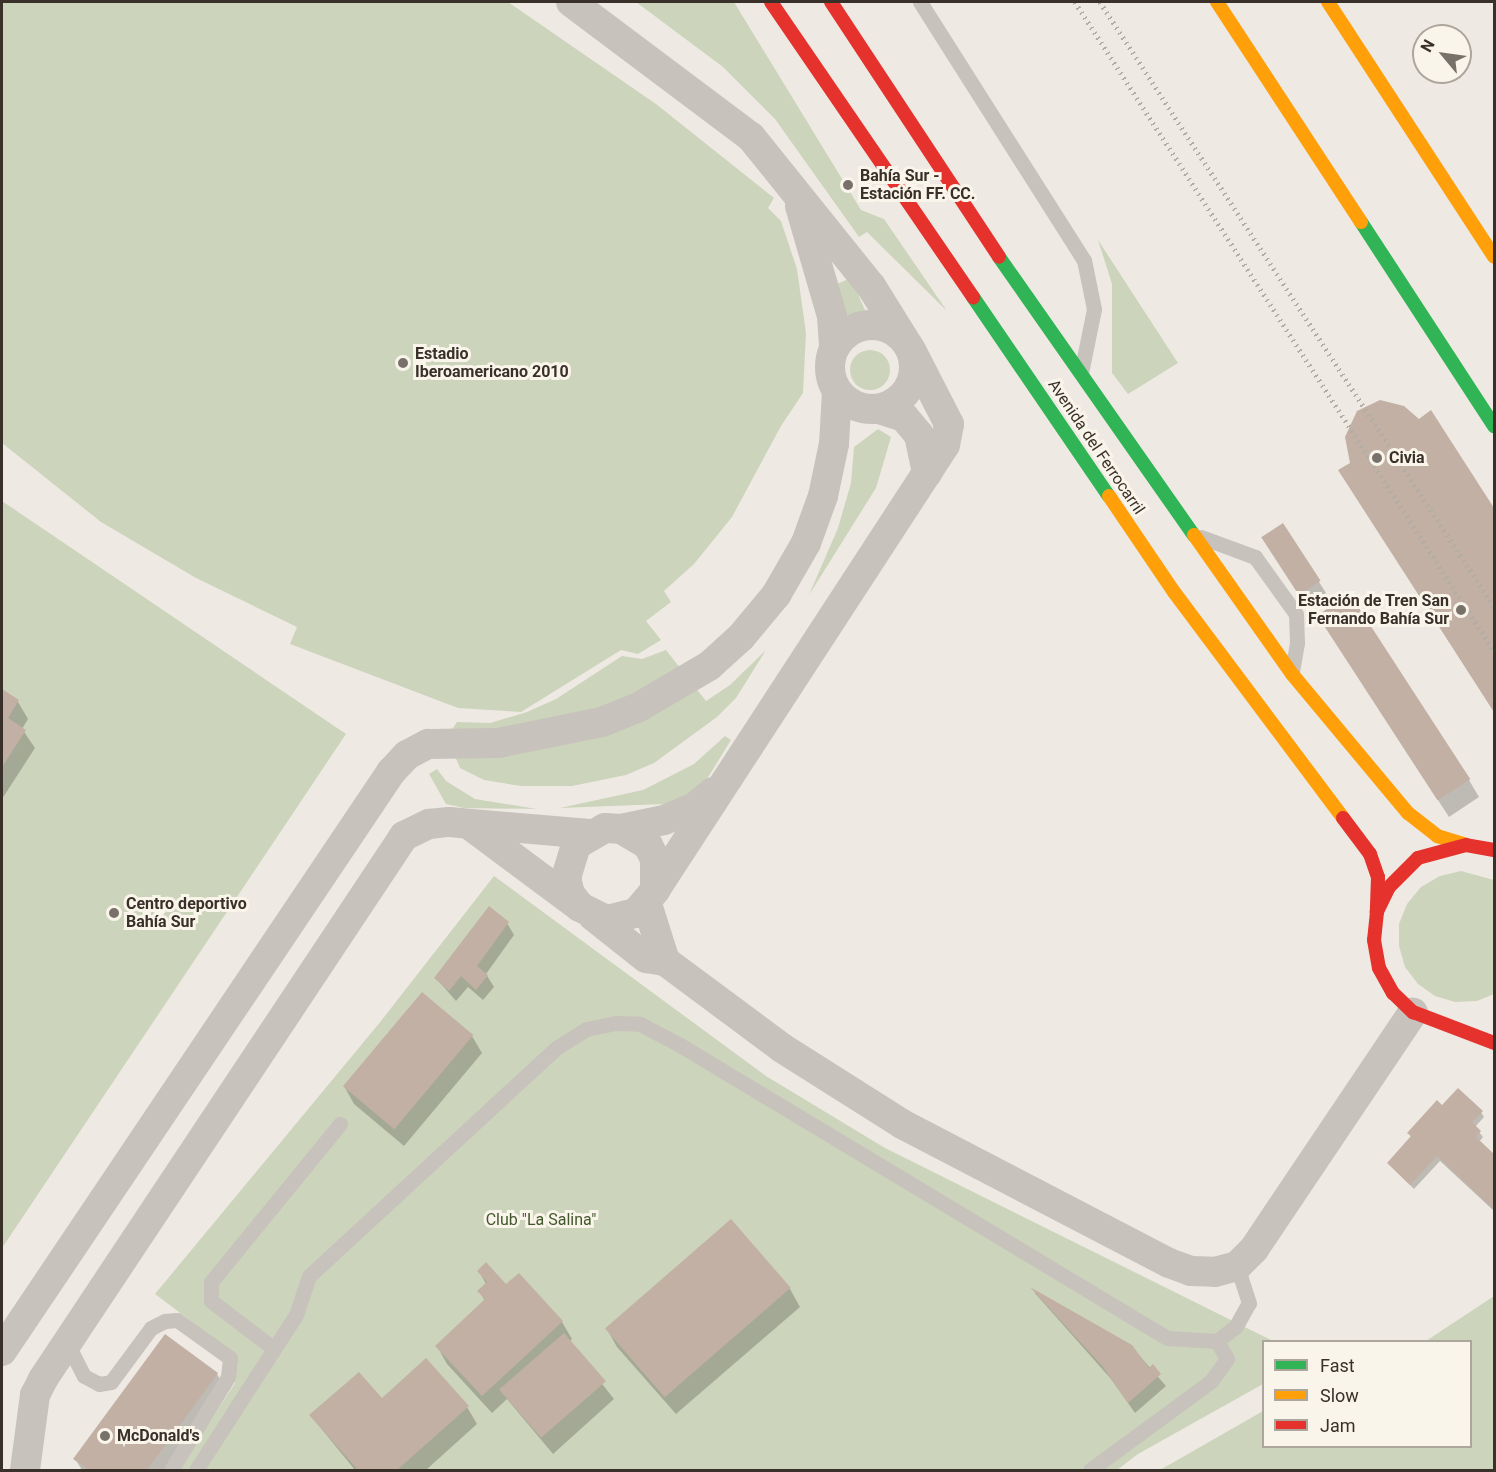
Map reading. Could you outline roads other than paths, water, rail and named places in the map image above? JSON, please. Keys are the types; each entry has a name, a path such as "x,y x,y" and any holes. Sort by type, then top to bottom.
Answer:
{"main road":[{"name":"Avenida del Ferrocarril","path":"771,2 1174,592 1370,854 1378,877 1374,940 1379,968 1393,993 1413,1012 1436,1024 1461,1029"},
{"name":"Avenida del Ferrocarril","path":"831,2 1080,376 1292,674 1408,813 1437,836 1466,845"},
{"path":"1217,2 1494,426"},
{"path":"1328,2 1494,257"},
{"path":"1377,912 1389,886 1418,858 1437,850 1466,845 1494,850"},
{"path":"1461,1029 1486,1026"},
{"path":"1461,1029 1494,1043"}],"street":[{"path":"571,2 751,137 798,200 816,214 864,277 907,345 949,424 945,445 651,897 622,919 587,912 570,894 567,869 576,845 589,834 604,828 621,829 674,816 695,807 725,782"},
{"path":"2,1351 391,772 407,755 428,744 498,743 602,722 639,707 709,666 741,637 776,595 806,543 823,496 834,444 837,392 830,370 834,348 829,305 798,200"},
{"path":"834,348 854,329 867,325 887,328 907,345 914,375 909,387 901,398 879,409"},
{"path":"837,392 855,406 879,409 904,417 919,435 927,472"},
{"path":"25,1470 35,1395 67,1343 404,837 429,824 449,822 471,826 589,834"},
{"path":"471,826 646,958 665,961 782,1048 902,1124 1169,1263 1191,1271 1215,1272 1237,1266 1254,1249 1413,1012"},
{"path":"621,829 636,835 651,852 658,874 651,897 665,961"}],"lane":[{"path":"920,2 1084,260 1094,309 1080,376"},
{"path":"1191,534 1234,546 1256,557 1296,614 1298,643 1292,674"},
{"path":"196,1470 296,1315 309,1276 556,1048 587,1029 616,1023 640,1024 680,1045 1167,1338 1217,1341 1236,1326 1249,1303 1237,1266"},
{"path":"273,1348 211,1301 211,1282 340,1124"},
{"path":"67,1343 84,1376 99,1384 111,1382 150,1328 165,1321 177,1320 230,1358 228,1377 171,1470"},
{"path":"1090,1470 1211,1381 1227,1359 1217,1341"}],"railway":[{"path":"1075,2 1494,651"},
{"path":"1100,2 1494,607"}],"place":[{"name":"Bahía Sur - Estación FF. CC.","path":"848,185"},
{"name":"Estadio Iberoamericano 2010","path":"403,363"},
{"name":"Civia","path":"1377,458"},
{"name":"Estación de Tren San Fernando Bahía Sur","path":"1461,610"},
{"name":"Centro deportivo Bahía Sur","path":"114,913"},
{"name":"McDonald's","path":"105,1436"}],"park label":[{"name":"Club \"La Salina\"","path":"541,1220"}]}
